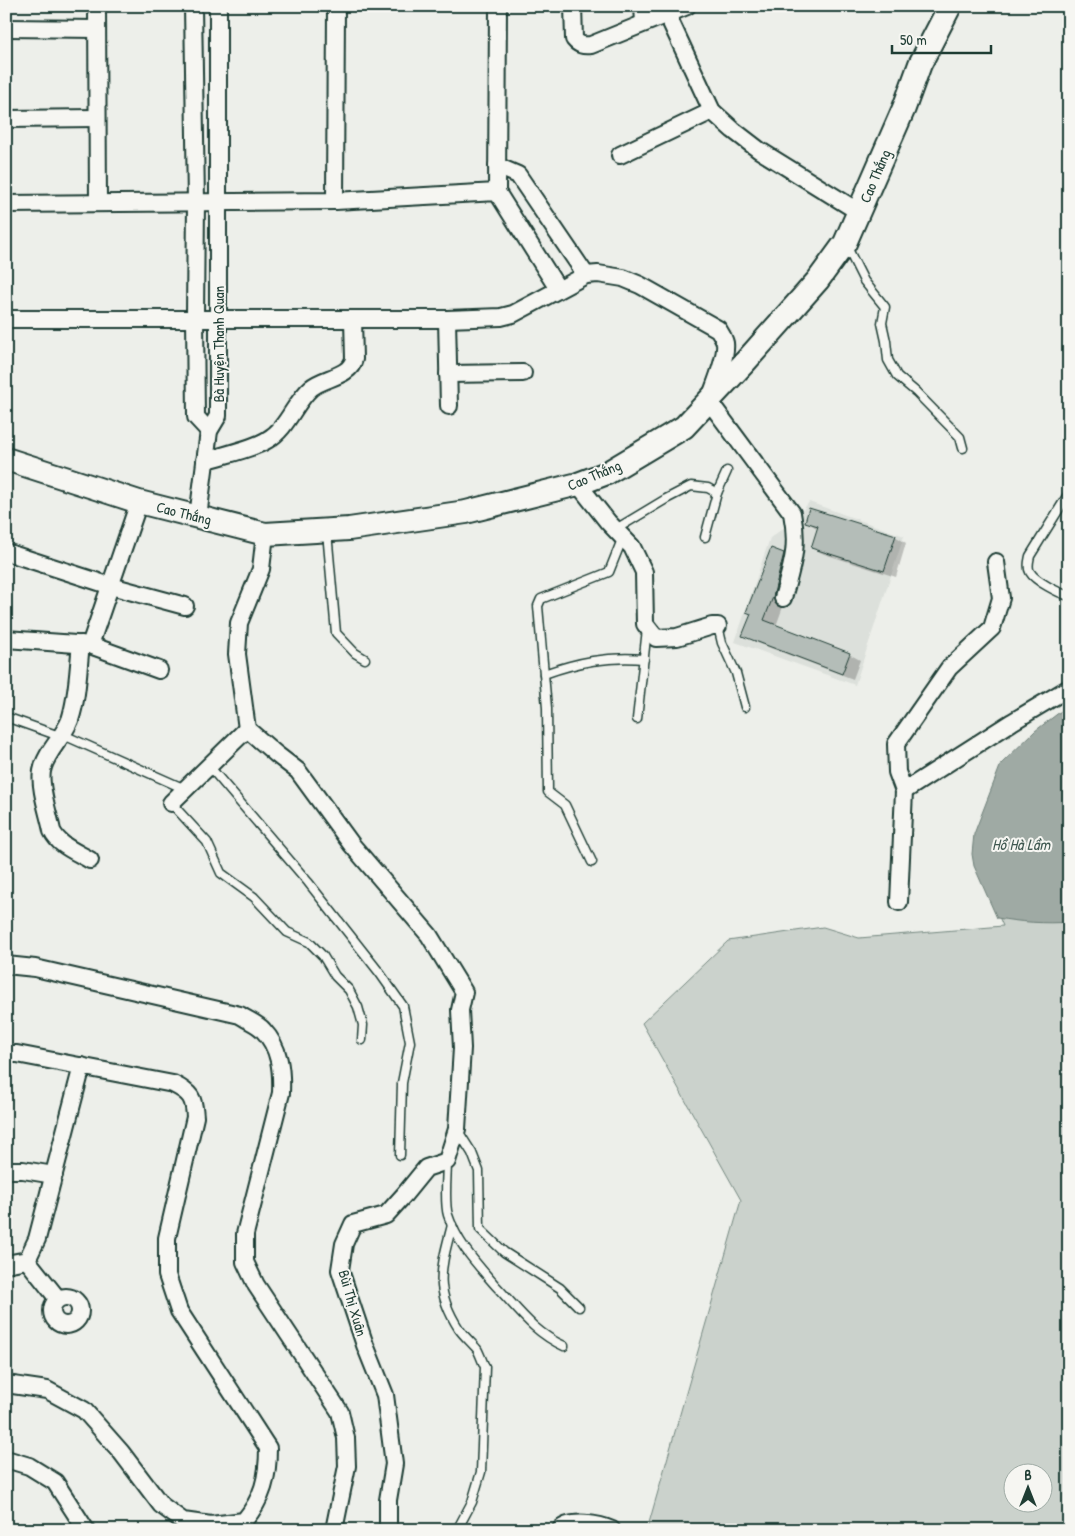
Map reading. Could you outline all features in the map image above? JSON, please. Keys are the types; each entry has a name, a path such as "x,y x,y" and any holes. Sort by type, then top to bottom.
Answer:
{"main road":[{"name":"Cao Thắng","path":"6,459 140,502 265,534 349,529 466,512 578,484 607,473 684,427 818,280 845,243 904,108 920,64 950,6"}],"street":[{"path":"97,6 98,203"},
{"name":"Bà Huyện Thanh Quan","path":"193,6 196,202 196,417 209,431 218,416 218,6"},
{"path":"336,6 336,202"},
{"path":"498,6 497,192 558,289"},
{"path":"573,6 574,40 584,46 591,45 687,6"},
{"path":"643,6 644,23"},
{"path":"667,14 712,111 759,150 859,212"},
{"path":"6,28 97,29"},
{"path":"620,155 712,111"},
{"path":"6,119 98,118"},
{"path":"497,166 518,175 586,275"},
{"path":"6,204 336,202 497,192"},
{"path":"6,319 500,317 513,314 586,275 611,274 623,278 640,285 718,329 725,344 725,353 709,401 792,514 796,535 794,560 783,598"},
{"path":"205,461 266,441 281,429 304,395 312,387 348,370 353,365 354,359 353,318"},
{"path":"447,318 449,406"},
{"path":"448,374 524,373"},
{"path":"198,517 209,431"},
{"path":"578,484 632,547 644,572 645,624 647,629 656,638 677,637 712,626 718,626"},
{"path":"90,860 59,841 52,831 41,779 46,761 62,736 74,704 86,644 111,586 140,502"},
{"path":"265,534 261,569 239,623 237,654 247,729 298,770 352,845 429,935 464,992 460,1010 462,1056 457,1129 447,1161"},
{"path":"6,552 111,586 185,606"},
{"path":"899,902 904,792 897,772 896,744 949,668 992,628 1001,598 996,562"},
{"path":"6,639 86,644 159,670"},
{"path":"904,792 1012,722 1069,688"},
{"path":"171,803 247,729"},
{"path":"6,965 35,968 240,1015 263,1029 276,1050 282,1071 281,1093 245,1234 245,1262 256,1285 340,1412 346,1438 347,1466 334,1530"},
{"path":"6,1054 17,1054 174,1084 188,1092 194,1104 195,1117 167,1238 167,1275 179,1312 268,1448 268,1471 257,1506 244,1520 211,1525 183,1520 161,1506 121,1452 84,1410 47,1390 6,1384"},
{"path":"27,1260 38,1240 82,1066"},
{"name":"Bùi Thị Xuân","path":"388,1530 388,1500 394,1464 385,1395 365,1345 340,1270 344,1244 353,1224 386,1215 426,1168 447,1161"},
{"path":"6,1170 23,1170 54,1175"},
{"path":"6,1264 27,1260"},
{"path":"27,1260 58,1300"},
{"path":"6,1459 30,1466 55,1482 86,1530"},
{"path":"560,1530 566,1525 589,1524 612,1530"}],"lane":[{"path":"845,243 864,281 885,307 882,323 888,360 897,376 916,392 960,437 963,448"},
{"path":"705,537 717,492 727,471"},
{"path":"592,862 565,805 548,792 547,708 538,606 541,599 609,572 619,533 666,499 691,486 708,488 717,492"},
{"path":"1067,593 1035,578 1029,571 1028,564 1030,556 1069,493"},
{"path":"327,530 336,633 365,659"},
{"path":"718,626 722,643 736,673 746,707"},
{"path":"637,719 647,629"},
{"path":"544,674 569,665 599,659 620,657 644,659"},
{"path":"6,717 68,737 185,789"},
{"path":"209,766 308,882 380,972 403,1006 410,1042 402,1083 400,1155"},
{"path":"171,803 207,842 221,872 254,896 287,932 309,942 322,956 335,976 349,990 358,1007 363,1025 362,1040"},
{"path":"457,1129 472,1153 479,1171 480,1229 504,1252 560,1288 579,1307"},
{"path":"447,1161 447,1213 456,1236 474,1263 497,1286 515,1308 548,1339 564,1346"},
{"path":"452,1225 440,1280 445,1306 460,1330 478,1351 484,1367 481,1472 472,1502 457,1530"}],"shaded area":[{"path":"809,502 904,536 855,685 735,642 770,538 797,518"},
{"path":"1069,713 1069,1530 647,1530 741,1200 642,1023 728,941 823,927 859,938 1003,926 977,865"}],"water":[{"name":"Hồ Hà Lầm","path":"1069,705 1069,922 1015,921 997,918 974,866 972,854 974,834 1001,764 1035,731"}],"building":[{"path":"809,508 896,535 884,571 811,548 818,526 805,522"},
{"path":"771,548 784,553 773,597 764,620 850,653 842,674 742,636 751,614 746,612"}]}
